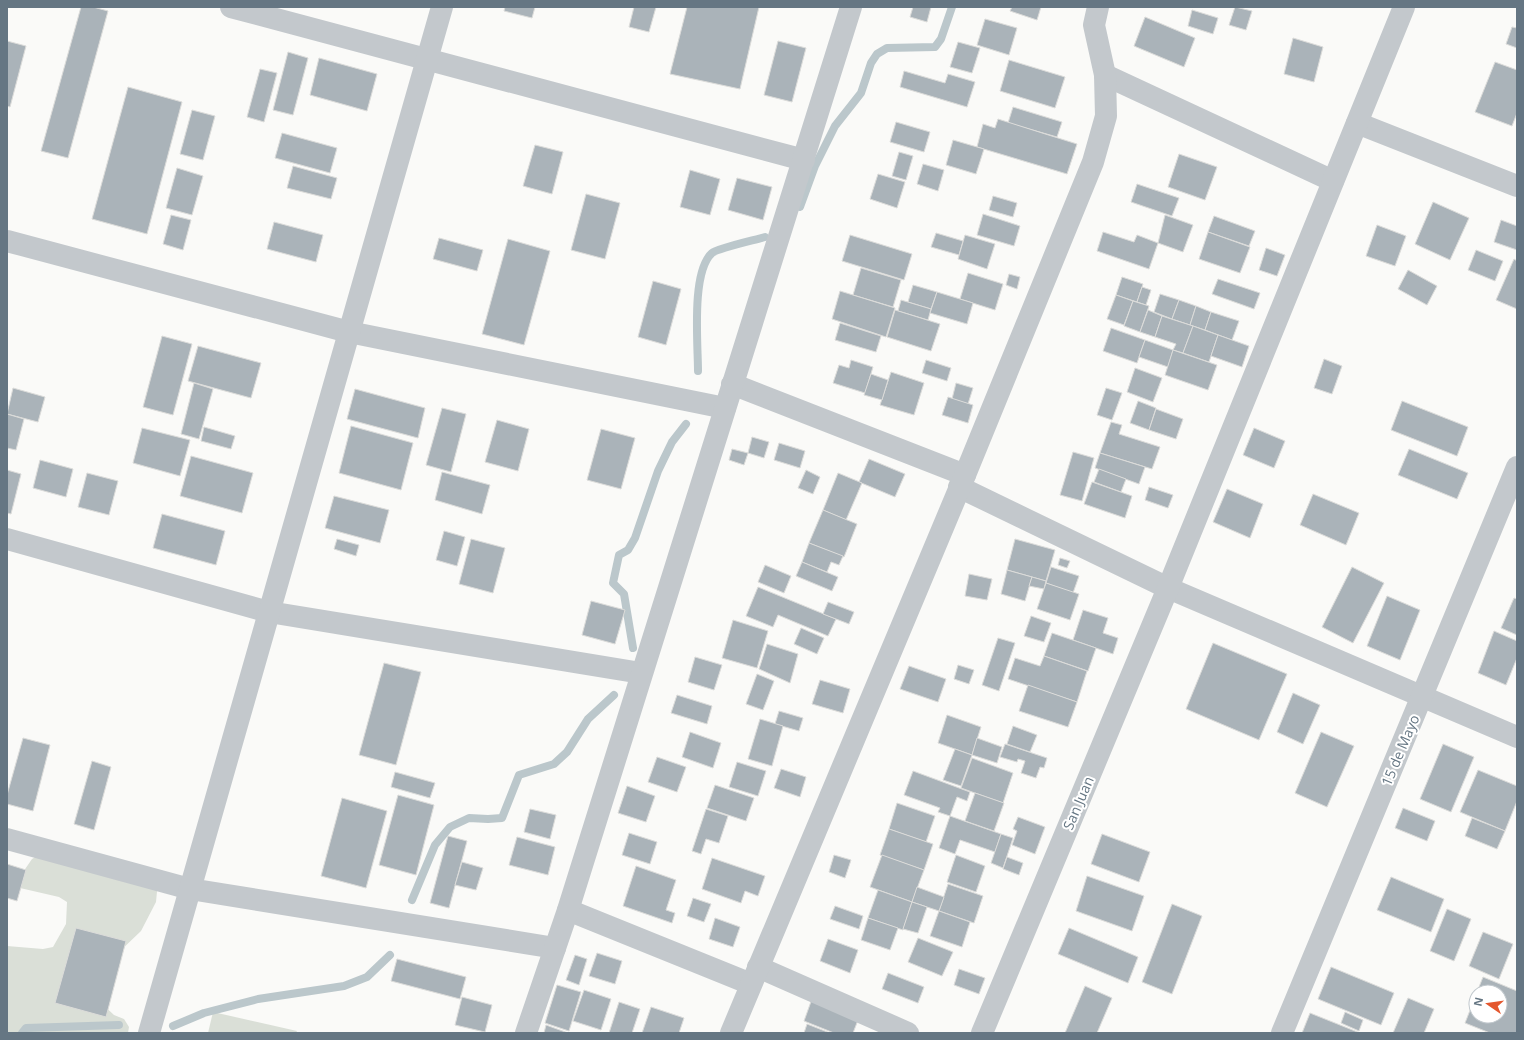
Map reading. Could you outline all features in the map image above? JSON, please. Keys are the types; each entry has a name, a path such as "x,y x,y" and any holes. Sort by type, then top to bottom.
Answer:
{"street":[{"path":"231,7 804,160"},
{"path":"149,1033 442,7"},
{"path":"526,1033 568,910 641,673 851,7"},
{"path":"731,1033 962,481 1093,162 1106,116 1105,74 1094,25 1098,7"},
{"name":"San Juan","path":"982,1033 1171,581 1404,7"},
{"path":"1105,74 1333,181"},
{"path":"1357,122 1517,186"},
{"path":"7,241 349,332 725,408"},
{"path":"732,384 962,481 1171,581 1422,696 1517,737"},
{"name":"15 de Mayo","path":"1282,1033 1517,468"},
{"path":"7,539 269,612 641,673"},
{"path":"7,839 190,889 555,948"},
{"path":"568,910 754,975 908,1033"}],"shaded area":[{"path":"50,849 158,881 156,902 141,931 118,953 99,1001 114,1015 124,1019 129,1027 128,1033 7,1033 7,946 43,949 53,947 66,924 67,902 59,897 20,888 19,878 32,859"},
{"path":"213,1012 297,1031 296,1033 208,1033"}],"building":[{"path":"81,7 93,7 108,11 68,158 41,151"},
{"path":"505,7 535,7 532,18 504,11"},
{"path":"634,7 656,7 649,32 629,27"},
{"path":"687,7 759,7 740,89 670,74"},
{"path":"913,7 931,7 927,22 910,17"},
{"path":"1012,7 1041,7 1037,20 1010,11"},
{"path":"1235,7 1252,11 1246,30 1229,25"},
{"path":"1192,10 1218,18 1213,34 1188,26"},
{"path":"1145,17 1195,38 1184,67 1134,46"},
{"path":"985,19 1017,28 1009,55 977,45"},
{"path":"1512,27 1517,28 1517,48 1506,44"},
{"path":"1293,38 1323,47 1314,82 1284,74"},
{"path":"7,41 26,46 10,107 7,106"},
{"path":"778,41 806,48 792,102 764,95"},
{"path":"958,42 980,48 972,73 950,67"},
{"path":"288,52 308,58 293,115 273,110"},
{"path":"319,58 377,74 367,111 310,95"},
{"path":"1009,60 1065,77 1055,108 1000,91"},
{"path":"1495,62 1517,70 1517,113 1512,126 1475,112"},
{"path":"260,69 277,73 264,122 247,117"},
{"path":"904,71 945,83 948,74 975,82 967,107 900,87"},
{"path":"128,87 182,102 147,234 92,219"},
{"path":"1013,107 1062,122 1057,137 1008,123"},
{"path":"192,110 215,116 203,160 180,154"},
{"path":"998,119 1077,144 1067,174 977,147 983,124 995,128"},
{"path":"896,122 930,132 924,152 890,142"},
{"path":"282,133 337,148 330,173 275,158"},
{"path":"953,140 984,149 976,174 946,165"},
{"path":"535,145 563,152 552,194 523,186"},
{"path":"899,152 913,156 906,180 892,176"},
{"path":"1179,154 1217,167 1205,200 1168,187"},
{"path":"923,164 944,170 938,191 917,184"},
{"path":"293,166 337,178 331,199 287,188"},
{"path":"177,168 203,176 192,215 166,208"},
{"path":"690,170 720,179 710,215 680,207"},
{"path":"878,174 905,182 897,208 870,199"},
{"path":"737,178 772,187 763,220 728,210"},
{"path":"1137,184 1179,198 1172,216 1131,202"},
{"path":"586,194 620,203 605,259 571,250"},
{"path":"993,196 1017,203 1013,217 989,210"},
{"path":"1433,202 1469,218 1450,260 1415,244"},
{"path":"983,214 1020,226 1014,246 977,235"},
{"path":"171,215 191,220 183,250 163,244"},
{"path":"1165,215 1193,225 1183,252 1158,243"},
{"path":"1214,216 1255,231 1249,246 1208,232"},
{"path":"1501,220 1517,226 1517,250 1494,242"},
{"path":"274,222 323,235 316,262 267,249"},
{"path":"1377,225 1406,236 1395,266 1366,256"},
{"path":"1103,232 1134,242 1137,235 1158,243 1149,269 1097,251"},
{"path":"1208,232 1250,247 1240,273 1199,259"},
{"path":"936,233 963,241 959,255 931,247"},
{"path":"850,235 912,254 904,280 842,261"},
{"path":"965,235 995,244 987,269 958,259"},
{"path":"439,238 483,250 477,271 433,259"},
{"path":"508,239 550,251 524,345 482,334"},
{"path":"1266,248 1285,255 1277,276 1259,270"},
{"path":"1476,250 1503,261 1495,281 1468,270"},
{"path":"1514,259 1517,261 1517,309 1496,300"},
{"path":"861,268 901,280 893,307 853,295"},
{"path":"1408,270 1437,286 1427,305 1398,289"},
{"path":"968,273 1003,284 995,310 960,299"},
{"path":"1009,274 1020,277 1017,289 1006,285"},
{"path":"1122,277 1143,284 1137,302 1116,295"},
{"path":"1218,279 1260,293 1254,309 1212,294"},
{"path":"653,281 681,289 666,345 638,337"},
{"path":"913,285 937,292 931,309 908,302"},
{"path":"1142,287 1151,290 1146,305 1137,302"},
{"path":"840,291 895,308 886,337 832,319"},
{"path":"937,292 973,303 967,324 930,313"},
{"path":"1160,294 1179,300 1172,319 1154,312"},
{"path":"1116,295 1133,301 1124,325 1107,319"},
{"path":"901,300 931,309 928,320 898,311"},
{"path":"1179,300 1196,306 1190,325 1172,319"},
{"path":"1133,301 1149,306 1140,332 1124,326"},
{"path":"1196,306 1211,312 1205,330 1190,325"},
{"path":"895,310 940,324 931,351 887,337"},
{"path":"1148,310 1162,316 1155,337 1140,332"},
{"path":"1211,312 1239,321 1232,340 1205,330"},
{"path":"1162,316 1193,326 1183,353 1173,350 1176,344 1155,337"},
{"path":"840,323 881,336 876,352 835,340"},
{"path":"1193,326 1218,335 1209,362 1183,353"},
{"path":"1111,328 1145,340 1137,363 1103,351"},
{"path":"1218,335 1249,346 1242,367 1211,356"},
{"path":"162,336 192,344 173,415 143,407"},
{"path":"1145,340 1173,350 1168,367 1139,357"},
{"path":"198,346 261,363 251,398 188,381"},
{"path":"1173,350 1217,365 1208,390 1165,375"},
{"path":"1324,359 1342,366 1332,394 1314,388"},
{"path":"851,360 873,367 865,393 833,383 839,365 849,368"},
{"path":"926,360 951,368 947,381 922,373"},
{"path":"1135,368 1162,378 1153,402 1127,392"},
{"path":"891,372 924,383 914,415 880,405"},
{"path":"871,374 888,380 882,400 864,395"},
{"path":"194,383 213,389 199,439 181,434"},
{"path":"956,383 973,388 968,404 952,399"},
{"path":"13,388 45,397 38,422 7,414"},
{"path":"1106,388 1122,393 1112,420 1097,415"},
{"path":"355,389 425,408 418,438 347,419"},
{"path":"948,397 973,405 968,423 942,415"},
{"path":"1138,401 1156,408 1149,430 1130,423"},
{"path":"1402,401 1468,427 1457,456 1391,430"},
{"path":"442,408 466,414 451,472 426,465"},
{"path":"1156,409 1183,419 1176,439 1149,430"},
{"path":"7,414 24,419 16,450 7,448"},
{"path":"497,420 529,429 518,471 485,462"},
{"path":"1111,422 1122,425 1119,434 1160,447 1152,469 1100,453"},
{"path":"351,426 413,443 401,490 339,473"},
{"path":"204,427 235,436 231,449 201,441"},
{"path":"142,428 190,440 180,476 133,463"},
{"path":"1254,428 1285,441 1274,468 1243,455"},
{"path":"601,429 635,438 621,489 587,480"},
{"path":"752,437 769,442 764,458 748,453"},
{"path":"779,443 805,451 800,468 774,460"},
{"path":"732,449 748,453 744,465 729,460"},
{"path":"1409,449 1468,473 1457,499 1398,475"},
{"path":"1073,452 1094,458 1082,501 1060,495"},
{"path":"1100,453 1145,467 1139,484 1095,468"},
{"path":"191,456 253,473 242,513 180,496"},
{"path":"869,459 905,474 895,497 859,482"},
{"path":"40,460 73,469 66,497 33,488"},
{"path":"1099,469 1126,479 1121,492 1094,482"},
{"path":"7,470 21,474 11,514 7,513"},
{"path":"806,470 820,477 813,494 798,488"},
{"path":"442,472 490,485 482,514 435,500"},
{"path":"87,473 118,481 109,515 78,507"},
{"path":"838,473 862,483 846,520 823,510"},
{"path":"1092,482 1132,496 1125,518 1084,504"},
{"path":"1149,487 1173,495 1168,508 1145,500"},
{"path":"1227,489 1263,504 1250,538 1213,522"},
{"path":"1313,494 1359,513 1346,545 1300,525"},
{"path":"334,496 389,510 380,543 325,528"},
{"path":"823,510 857,524 844,557 809,543"},
{"path":"162,514 225,531 216,565 153,548"},
{"path":"444,531 465,537 457,566 436,560"},
{"path":"337,539 359,545 356,556 334,549"},
{"path":"471,539 505,548 493,593 459,584"},
{"path":"1015,539 1055,550 1046,581 1007,570"},
{"path":"809,543 843,556 839,565 831,562 827,572 802,562"},
{"path":"1060,558 1070,561 1067,568 1058,565"},
{"path":"802,562 838,577 832,591 796,576"},
{"path":"765,565 791,576 784,593 758,582"},
{"path":"1051,567 1079,576 1073,593 1046,583"},
{"path":"1352,567 1384,583 1353,643 1322,627"},
{"path":"1007,570 1032,577 1025,601 1001,594"},
{"path":"969,574 992,579 987,600 965,596"},
{"path":"1032,577 1046,581 1044,589 1029,586"},
{"path":"1046,583 1079,594 1070,620 1037,609"},
{"path":"758,587 836,619 828,636 778,615 773,627 746,616"},
{"path":"1387,596 1420,610 1400,660 1367,646"},
{"path":"1514,598 1517,599 1517,635 1501,628"},
{"path":"591,601 625,610 615,644 582,635"},
{"path":"828,602 854,612 849,624 823,614"},
{"path":"1083,610 1108,618 1103,633 1118,638 1113,654 1073,640"},
{"path":"1031,616 1051,623 1044,642 1024,636"},
{"path":"733,620 768,631 757,668 722,658"},
{"path":"801,628 824,638 817,654 794,644"},
{"path":"1494,631 1517,641 1517,658 1506,685 1478,673"},
{"path":"1052,633 1096,648 1088,671 1044,656"},
{"path":"998,638 1015,643 999,691 982,685"},
{"path":"1213,643 1287,674 1259,740 1186,709"},
{"path":"767,644 798,654 790,683 759,669"},
{"path":"1044,656 1087,671 1077,702 1008,679 1015,658 1040,666"},
{"path":"695,657 722,665 714,690 688,682"},
{"path":"384,663 421,672 396,765 359,755"},
{"path":"958,665 974,670 969,684 954,679"},
{"path":"909,666 946,679 938,702 900,689"},
{"path":"757,674 774,681 763,710 746,704"},
{"path":"820,680 850,689 843,713 812,704"},
{"path":"1028,685 1077,702 1068,727 1019,711"},
{"path":"1293,693 1320,705 1303,744 1277,732"},
{"path":"677,695 712,706 707,724 671,713"},
{"path":"779,711 803,718 799,731 775,724"},
{"path":"947,715 981,727 972,755 938,743"},
{"path":"760,719 783,726 772,766 748,759"},
{"path":"1013,726 1037,735 1030,752 1007,744"},
{"path":"690,732 721,743 713,768 682,757"},
{"path":"1321,732 1354,746 1327,807 1295,793"},
{"path":"23,738 50,745 33,811 7,804 7,795"},
{"path":"977,738 1002,747 997,763 972,755"},
{"path":"1005,744 1047,758 1044,768 1040,767 1036,778 1021,773 1025,761 1018,759 1017,762 1000,757"},
{"path":"1443,744 1474,757 1451,812 1420,799"},
{"path":"955,749 972,755 961,786 943,780"},
{"path":"657,757 686,767 677,792 648,782"},
{"path":"972,758 1013,773 1003,803 961,788"},
{"path":"92,761 111,767 94,830 74,824"},
{"path":"737,762 766,771 758,796 729,787"},
{"path":"781,769 806,777 800,797 774,788"},
{"path":"1478,770 1517,786 1517,801 1505,831 1460,812"},
{"path":"913,771 970,792 967,801 957,797 950,816 938,812 940,808 904,795"},
{"path":"395,772 435,783 430,798 391,787"},
{"path":"715,785 754,798 746,821 707,808"},
{"path":"627,786 655,796 646,822 618,813"},
{"path":"975,793 1004,803 994,831 965,821"},
{"path":"398,795 434,805 416,875 379,865"},
{"path":"342,798 387,811 366,888 321,876"},
{"path":"897,803 935,816 926,842 889,829"},
{"path":"1403,808 1435,821 1427,841 1395,828"},
{"path":"530,809 556,815 550,839 524,832"},
{"path":"706,809 728,816 719,843 706,839 701,854 692,851"},
{"path":"950,816 1001,834 995,852 960,840 955,854 939,848"},
{"path":"1018,817 1045,827 1035,854 1012,845 1017,831 1013,829"},
{"path":"1472,818 1505,831 1497,849 1465,836"},
{"path":"889,829 933,844 924,870 880,855"},
{"path":"629,833 657,842 650,864 622,855"},
{"path":"1001,834 1013,838 1003,868 991,863"},
{"path":"1102,834 1150,852 1139,882 1091,864"},
{"path":"448,836 467,841 449,908 430,903"},
{"path":"517,837 555,847 548,875 509,865"},
{"path":"834,855 851,860 845,878 829,872"},
{"path":"882,855 924,870 912,902 870,887"},
{"path":"956,855 985,866 976,892 947,882"},
{"path":"1007,857 1023,863 1019,875 1003,869"},
{"path":"712,858 765,876 758,896 745,891 741,903 702,889"},
{"path":"462,862 483,868 476,890 455,885"},
{"path":"7,864 26,870 17,901 7,898"},
{"path":"636,866 676,880 666,910 675,913 672,923 623,906"},
{"path":"1087,876 1144,896 1132,931 1076,911"},
{"path":"1391,877 1444,899 1431,932 1377,910"},
{"path":"948,884 983,896 974,923 939,911"},
{"path":"917,887 944,897 939,911 912,902"},
{"path":"878,890 912,902 903,930 868,918"},
{"path":"693,898 711,904 704,922 687,916"},
{"path":"912,902 927,907 918,933 903,929"},
{"path":"1172,904 1202,916 1172,994 1142,982"},
{"path":"835,906 863,916 859,929 830,919"},
{"path":"1447,909 1471,919 1454,961 1430,951"},
{"path":"939,911 970,922 962,947 930,936"},
{"path":"715,918 740,927 733,947 709,939"},
{"path":"868,918 898,928 890,950 861,940"},
{"path":"76,928 126,941 106,1017 55,1003"},
{"path":"1069,928 1138,957 1128,983 1058,954"},
{"path":"1483,932 1513,944 1499,979 1469,966"},
{"path":"918,938 953,952 942,976 908,962"},
{"path":"828,939 858,950 850,973 820,961"},
{"path":"597,953 622,961 615,984 589,976"},
{"path":"575,955 587,959 579,985 566,980"},
{"path":"397,959 466,977 460,999 391,981"},
{"path":"1331,967 1394,993 1381,1025 1318,999"},
{"path":"959,969 985,978 979,994 954,985"},
{"path":"888,973 924,987 918,1003 882,989"},
{"path":"1483,977 1500,984 1480,984"},
{"path":"557,985 581,992 569,1031 545,1023"},
{"path":"1085,986 1112,998 1097,1033 1065,1033"},
{"path":"1508,987 1517,991 1517,1033 1490,1033 1465,1023 1468,1015 1468,1024 1508,1024"},
{"path":"584,990 611,999 601,1030 573,1021"},
{"path":"813,996 860,1015 853,1033 834,1033 804,1021"},
{"path":"462,997 492,1005 485,1032 455,1025"},
{"path":"1408,998 1434,1009 1424,1033 1393,1033"},
{"path":"619,1002 640,1009 632,1033 609,1033"},
{"path":"651,1007 684,1018 679,1033 642,1033"},
{"path":"1345,1012 1363,1020 1359,1031 1341,1023"},
{"path":"1310,1013 1360,1033 1302,1033"},
{"path":"807,1024 830,1033 804,1033"},
{"path":"546,1025 568,1033 544,1033"}],"waterway":[{"path":"800,207 815,166 835,126 861,93 871,63 877,54 887,48 935,47 941,39 952,7"},
{"path":"698,371 698,292 705,262 712,253 716,251 765,237"},
{"path":"633,648 624,594 613,583 619,555 628,550 635,538 658,471 672,442 686,424"},
{"path":"412,900 435,845 450,827 469,818 502,818 519,775 554,764 567,752 588,719 614,695"},
{"path":"173,1026 204,1013 258,999 344,986 367,977 390,955"},
{"path":"22,1033 26,1028 119,1025"}]}
